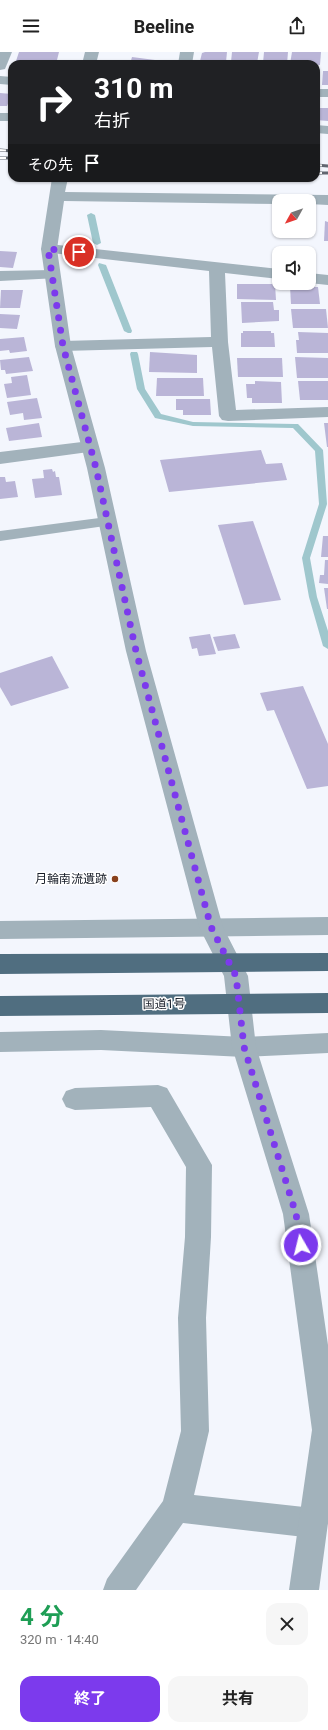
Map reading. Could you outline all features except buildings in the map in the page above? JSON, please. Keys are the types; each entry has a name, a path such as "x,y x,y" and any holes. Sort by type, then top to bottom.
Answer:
{"highway":[{"path":"0,964 328,962"},
{"name":"国道1号","path":"0,1006 328,1003"}],"street":[{"path":"0,66 5,52"},
{"path":"304,1590 326,1430 296,1214 244,1047 236,976 211,927 136,651 90,447 63,346 48,249 58,187 328,200"},
{"path":"48,249 272,273"},
{"path":"217,266 220,342 228,416 328,412"},
{"path":"0,276 52,275"},
{"path":"316,279 328,280"},
{"path":"63,346 220,342"},
{"path":"0,458 90,447"},
{"path":"0,930 328,926"},
{"path":"0,1042 101,1040 244,1047 328,1043"},
{"path":"75,1100 158,1096 198,1165 198,1236 192,1318 195,1431 176,1508 118,1590"},
{"path":"176,1508 313,1523"}],"lane":[{"path":"0,536 107,522"}],"waterway":[{"path":"91,215 97,243"},
{"path":"102,265 128,331"},
{"path":"134,354 141,389 158,416 193,424 295,426 319,450 323,504 306,558 313,597 328,646"}],"railway":[{"path":"0,150 8,151"},
{"path":"0,158 8,158"},
{"path":"320,165 328,166"},
{"path":"320,173 328,173"}],"place":[{"name":"月輪南流遺跡","path":"115,879"}],"route":[{"path":"79,252 48,249 63,346 96,468 136,651 211,927 236,976 244,1047 296,1214 301,1245"}]}
